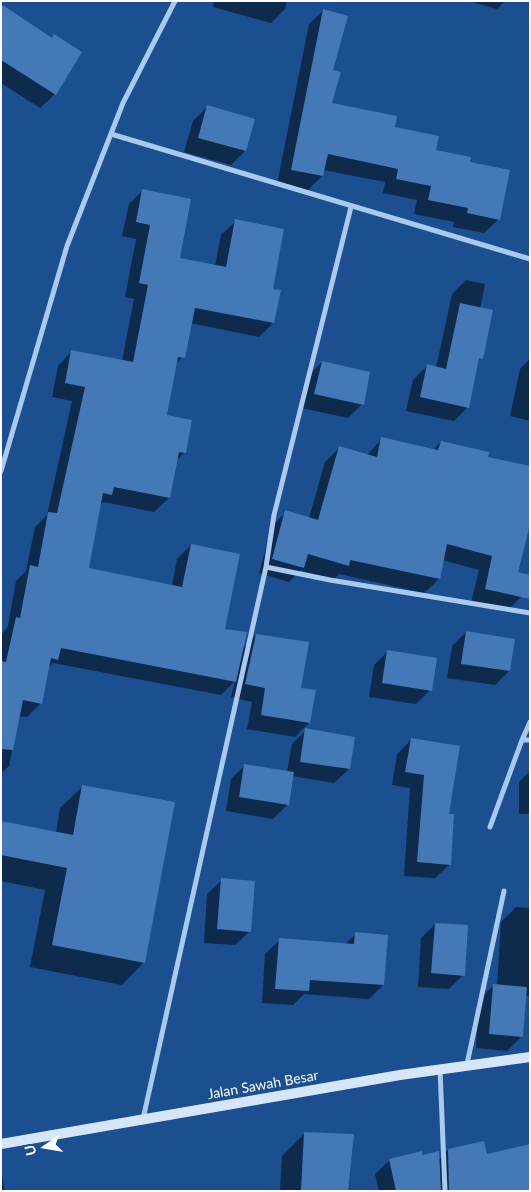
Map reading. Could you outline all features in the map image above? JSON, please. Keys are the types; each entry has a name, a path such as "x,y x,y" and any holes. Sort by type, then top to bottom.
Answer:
{"main road":[{"name":"Jalan Sawah Besar","path":"1,1144 440,1068 530,1057"}],"street":[{"path":"1,471 68,246 123,103 175,1"},
{"path":"111,134 351,207 530,258"},
{"path":"144,1119 266,567 274,515 351,207"},
{"path":"266,567 330,580 530,613"},
{"path":"490,827 530,722"},
{"path":"522,740 530,740"},
{"path":"467,1064 504,891"},
{"path":"440,1068 445,1191"}],"building":[{"path":"1,4 52,38 54,34 82,52 56,95 1,60"},
{"path":"323,9 348,16 333,70 341,72 332,103 397,116 395,127 439,136 436,150 471,157 470,162 510,170 500,220 467,213 468,208 428,200 431,186 396,179 398,169 328,154 323,176 291,170"},
{"path":"207,105 255,119 246,151 198,138"},
{"path":"142,189 191,199 180,258 226,267 235,219 284,229 273,289 281,290 274,323 195,308 185,358 178,357 167,415 192,420 186,453 179,452 170,498 114,487 112,495 103,493 89,568 182,587 191,544 240,554 225,629 247,632 236,682 61,648 58,660 51,658 42,704 23,700 13,750 1,749 1,661 6,662 16,617 20,618 30,565 38,567 48,512 57,513 85,387 65,383 71,350 133,362 148,285 139,283 150,225 136,222"},
{"path":"460,303 493,310 483,359 479,358 469,408 420,397 427,364 446,369"},
{"path":"322,361 370,372 364,405 314,394"},
{"path":"381,437 438,450 441,441 489,452 488,457 530,466 530,525 518,572 530,575 530,599 485,589 492,556 447,544 440,579 350,560 349,566 308,554 304,568 272,559 285,510 318,520 339,446 377,457"},
{"path":"466,631 515,639 510,671 461,664"},
{"path":"256,634 309,642 301,688 316,690 310,723 261,715 265,688 245,684"},
{"path":"387,650 437,658 432,691 382,683"},
{"path":"305,728 355,737 350,769 300,762"},
{"path":"411,738 460,746 449,814 454,814 451,865 417,862 424,775 405,772"},
{"path":"244,764 294,772 289,805 239,797"},
{"path":"82,785 175,802 145,963 52,945 67,868 1,855 1,821 73,835"},
{"path":"221,878 255,881 251,932 217,929"},
{"path":"435,923 468,925 465,976 431,973"},
{"path":"355,932 388,935 384,985 310,980 309,991 275,989 279,938 354,944"},
{"path":"493,984 527,987 523,1037 489,1034"},
{"path":"304,1132 354,1134 348,1191 301,1191"},
{"path":"484,1141 487,1154 530,1144 530,1191 449,1191 448,1149"},
{"path":"422,1151 422,1155 439,1151 441,1191 396,1191 389,1159"}]}
